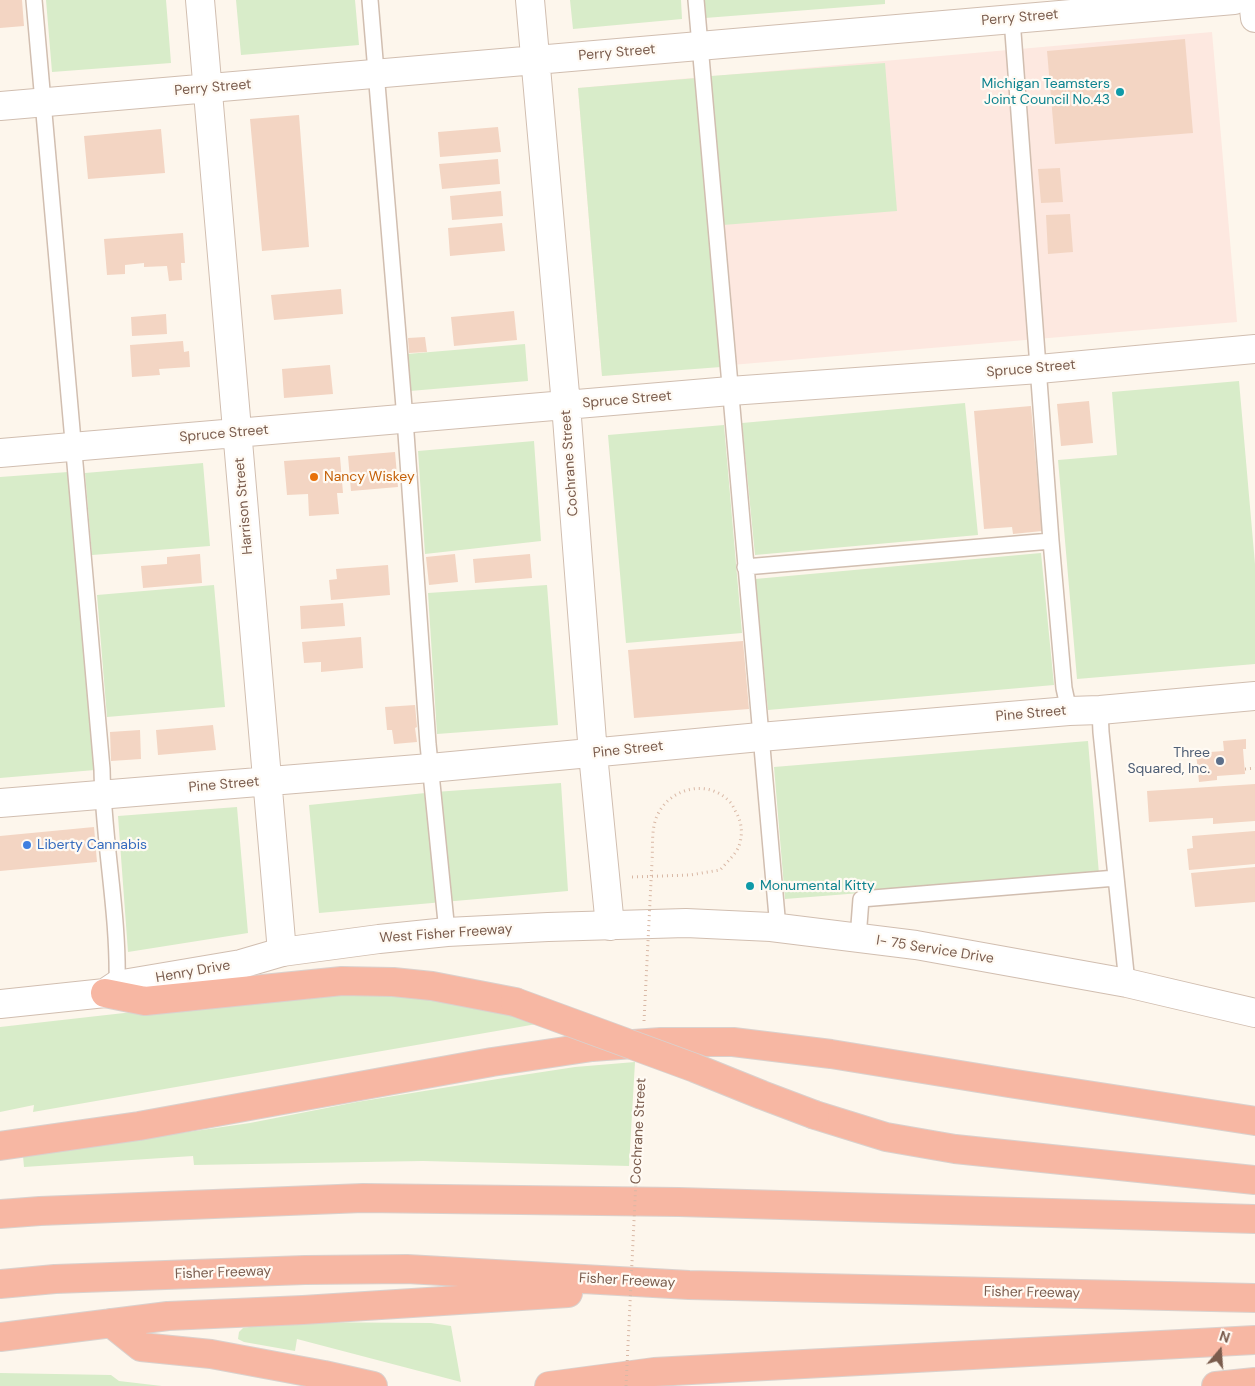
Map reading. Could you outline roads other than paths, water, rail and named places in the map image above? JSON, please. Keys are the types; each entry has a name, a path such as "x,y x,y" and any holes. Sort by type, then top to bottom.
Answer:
{"highway":[{"path":"111,989 145,1001 342,981 393,982 432,986 515,1002 695,1068 815,1115 886,1137 955,1149 1255,1180"},
{"path":"0,1146 139,1126 492,1062 592,1047 661,1042 733,1042 831,1054 1009,1084 1255,1121"},
{"path":"0,1214 363,1198 679,1202 1255,1219"},
{"name":"Fisher Freeway","path":"0,1284 85,1278 305,1270 407,1269 689,1285 1255,1298"},
{"path":"0,1338 168,1316 303,1310 689,1285"},
{"path":"112,1323 141,1347 210,1354 373,1386"},
{"path":"554,1385 654,1372 1255,1340"},
{"path":"1216,1386 1255,1382"}],"street":[{"name":"Harrison Street","path":"200,0 282,952"},
{"name":"Cochrane Street","path":"530,0 566,405 593,754 610,926"},
{"name":"Perry Street","path":"0,106 1234,0"},
{"path":"1253,0 1255,18"},
{"name":"Spruce Street","path":"0,453 730,391 1255,350"},
{"name":"Pine Street","path":"0,803 430,768 760,737 1255,696"},
{"name":"I- 75 Service Drive","path":"610,926 686,924 778,928 916,945 1127,983 1255,1013"},
{"name":"West Fisher Freeway","path":"282,952 447,932 610,926"},
{"name":"Henry Drive","path":"111,989 241,964 282,952"},
{"path":"0,1004 111,989"}],"lane":[{"path":"34,0 102,769 102,795 118,956 111,989"},
{"path":"370,0 405,419 430,768 447,932"},
{"path":"696,0 778,928"},
{"path":"1012,19 1051,541 1064,688 1069,711"},
{"path":"745,567 1051,541"},
{"path":"1100,710 1127,983"},
{"path":"858,938 861,899 1116,878"}],"place":[{"name":"Michigan Teamsters Joint Council No.43","path":"1120,92"},
{"name":"Nancy Wiskey","path":"314,477"},
{"name":"Three Squared, Inc.","path":"1220,761"},
{"name":"Liberty Cannabis","path":"27,845"},
{"name":"Monumental Kitty","path":"750,886"}]}
